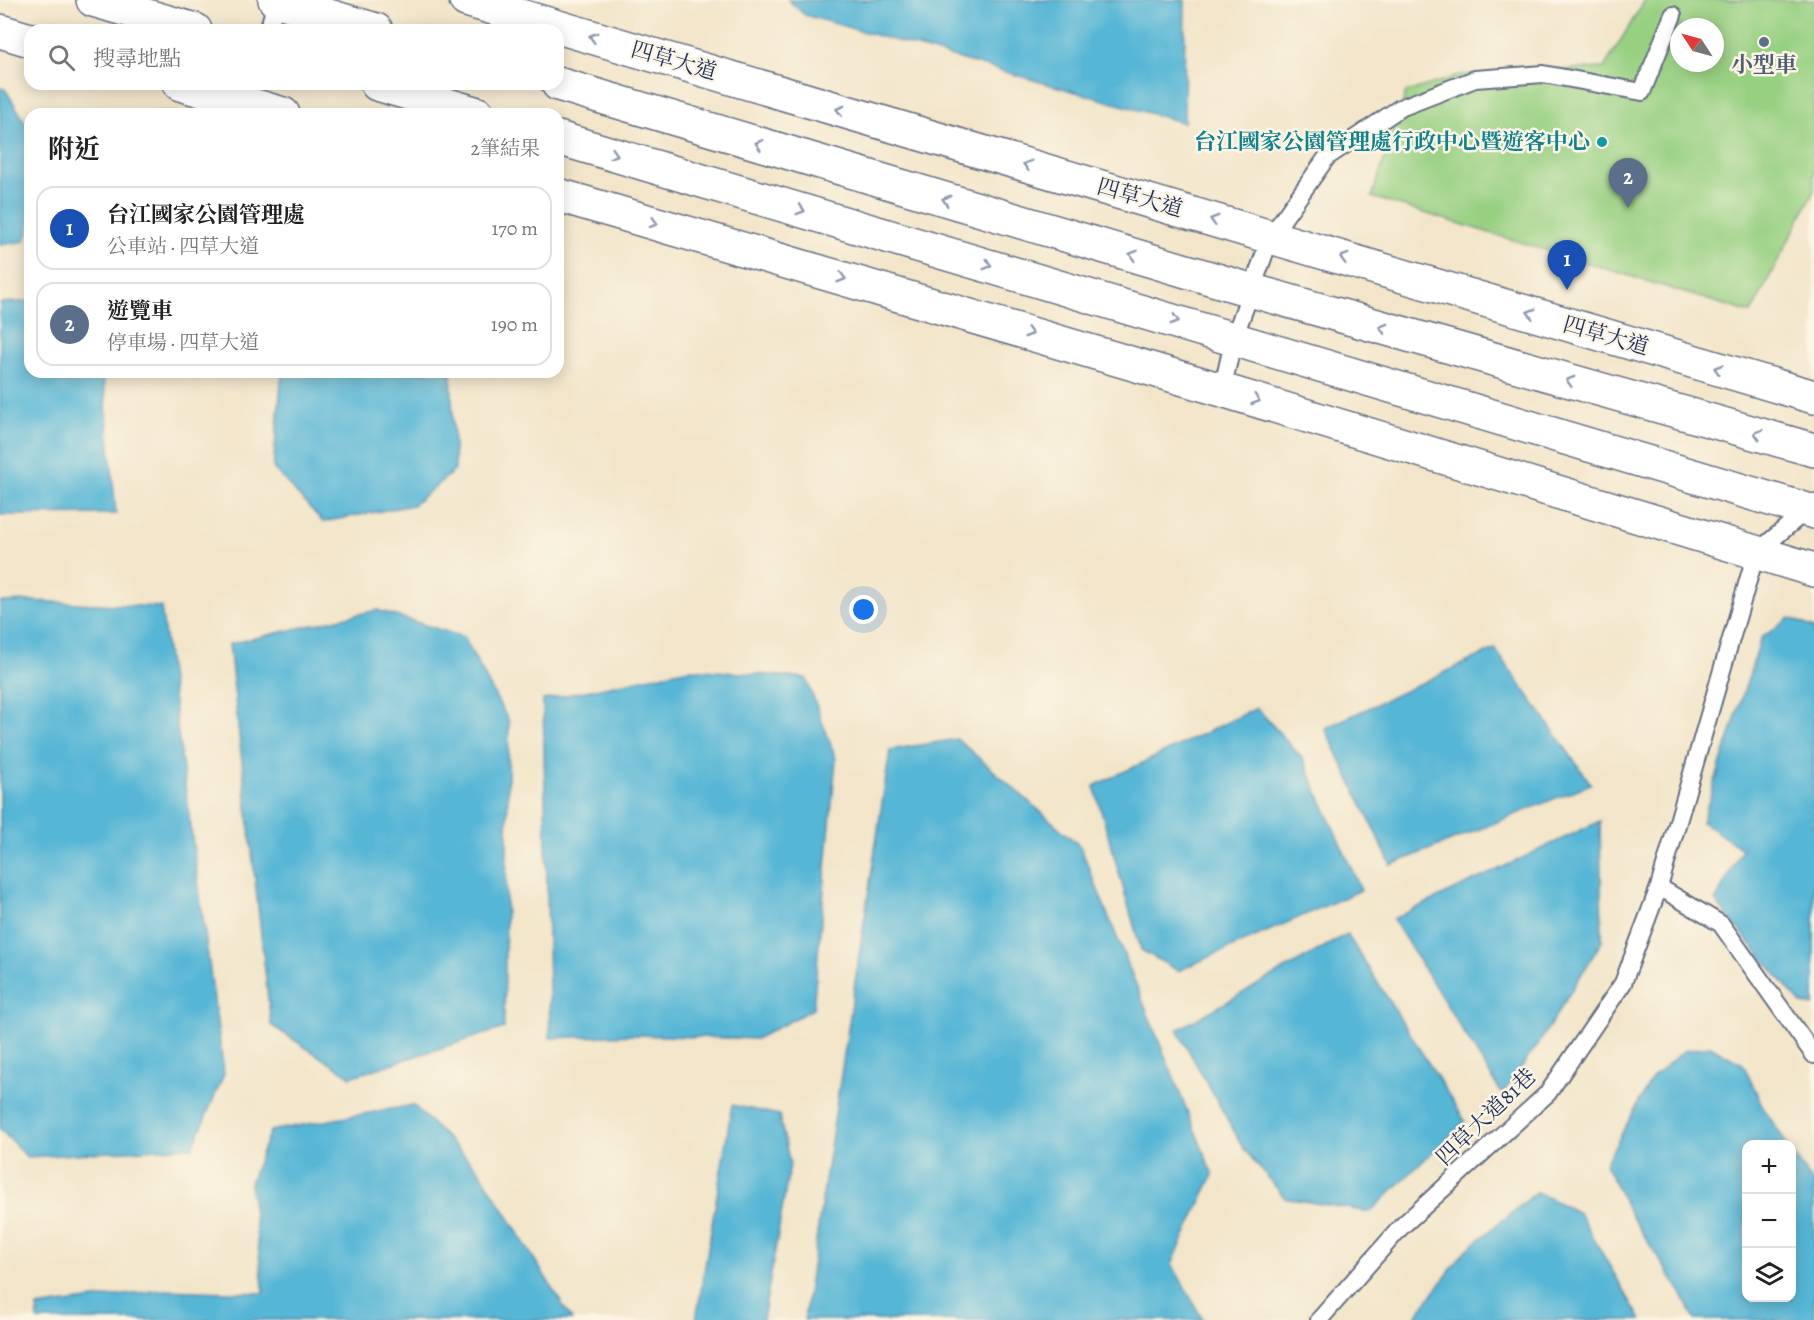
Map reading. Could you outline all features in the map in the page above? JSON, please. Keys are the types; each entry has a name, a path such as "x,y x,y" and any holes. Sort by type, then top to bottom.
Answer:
{"street":[{"path":"93,0 175,24"},
{"path":"277,0 356,24"},
{"name":"四草大道","path":"466,0 548,24"},
{"name":"四草大道","path":"564,29 1814,397"},
{"path":"0,31 24,38"},
{"path":"564,86 1250,290 1814,450"},
{"path":"221,90 249,94 273,108"},
{"path":"397,90 458,108"},
{"path":"564,140 1812,510"},
{"path":"564,197 1222,390 1814,570"}],"lane":[{"path":"270,24 277,0"},
{"path":"1222,390 1234,338 1271,236 1327,157 1400,108 1475,79 1544,74 1642,92 1673,15"},
{"path":"1756,553 1812,510"},
{"name":"四草大道81巷","path":"1319,1320 1401,1227 1548,1093 1623,983 1659,887 1756,553"},
{"path":"1659,887 1721,924 1814,1055"}],"green space":[{"name":"台江國家公園管理處行政中心暨遊客中心","path":"1645,0 1814,0 1814,191 1751,313 1372,197 1406,92 1461,75 1604,68"}],"water":[{"path":"788,0 1185,0 1184,123 805,15"},
{"path":"0,88 5,89 24,120 24,241 0,245"},
{"path":"24,301 24,378 104,378 116,514 0,515 0,303"},
{"path":"281,378 451,378 455,470 413,505 323,522 273,468"},
{"path":"30,601 161,607 224,1074 193,1147 27,1157 0,1129 0,602"},
{"path":"377,610 464,637 509,722 504,1028 351,1077 271,1025 229,644"},
{"path":"1790,618 1814,628 1814,1006 1801,1004 1715,901 1742,849 1702,822 1761,638"},
{"path":"1495,649 1591,784 1391,865 1325,728"},
{"path":"689,669 806,678 836,759 813,1009 756,1039 636,1035 550,1038 543,700"},
{"path":"1257,708 1303,759 1361,890 1178,971 1141,950 1094,786"},
{"path":"957,739 1080,846 1213,1175 1172,1264 1203,1320 804,1320 890,750"},
{"path":"1600,821 1602,941 1539,1043 1502,1094 1393,919"},
{"path":"1347,934 1465,1121 1370,1212 1285,1198 1244,1149 1177,1030"},
{"path":"1710,1046 1743,1064 1764,1109 1784,1140 1742,1140 1742,1302 1796,1302 1796,1158 1814,1184 1814,1320 1695,1320 1681,1293 1630,1214 1605,1164 1652,1078 1684,1051"},
{"path":"413,1105 479,1170 572,1320 38,1320 37,1307 161,1290 264,1293 250,1183 270,1131"},
{"path":"732,1105 779,1115 790,1164 763,1320 696,1320"},
{"path":"1537,1192 1579,1213 1641,1320 1413,1320 1464,1252"}],"place":[{"name":"小型車","path":"1764,42"},
{"name":"台江國家公園管理處行政中心暨遊客中心","path":"1602,142"},
{"name":"遊覽車","path":"1628,208"},
{"name":"台江國家公園管理處","path":"1567,290"}]}
